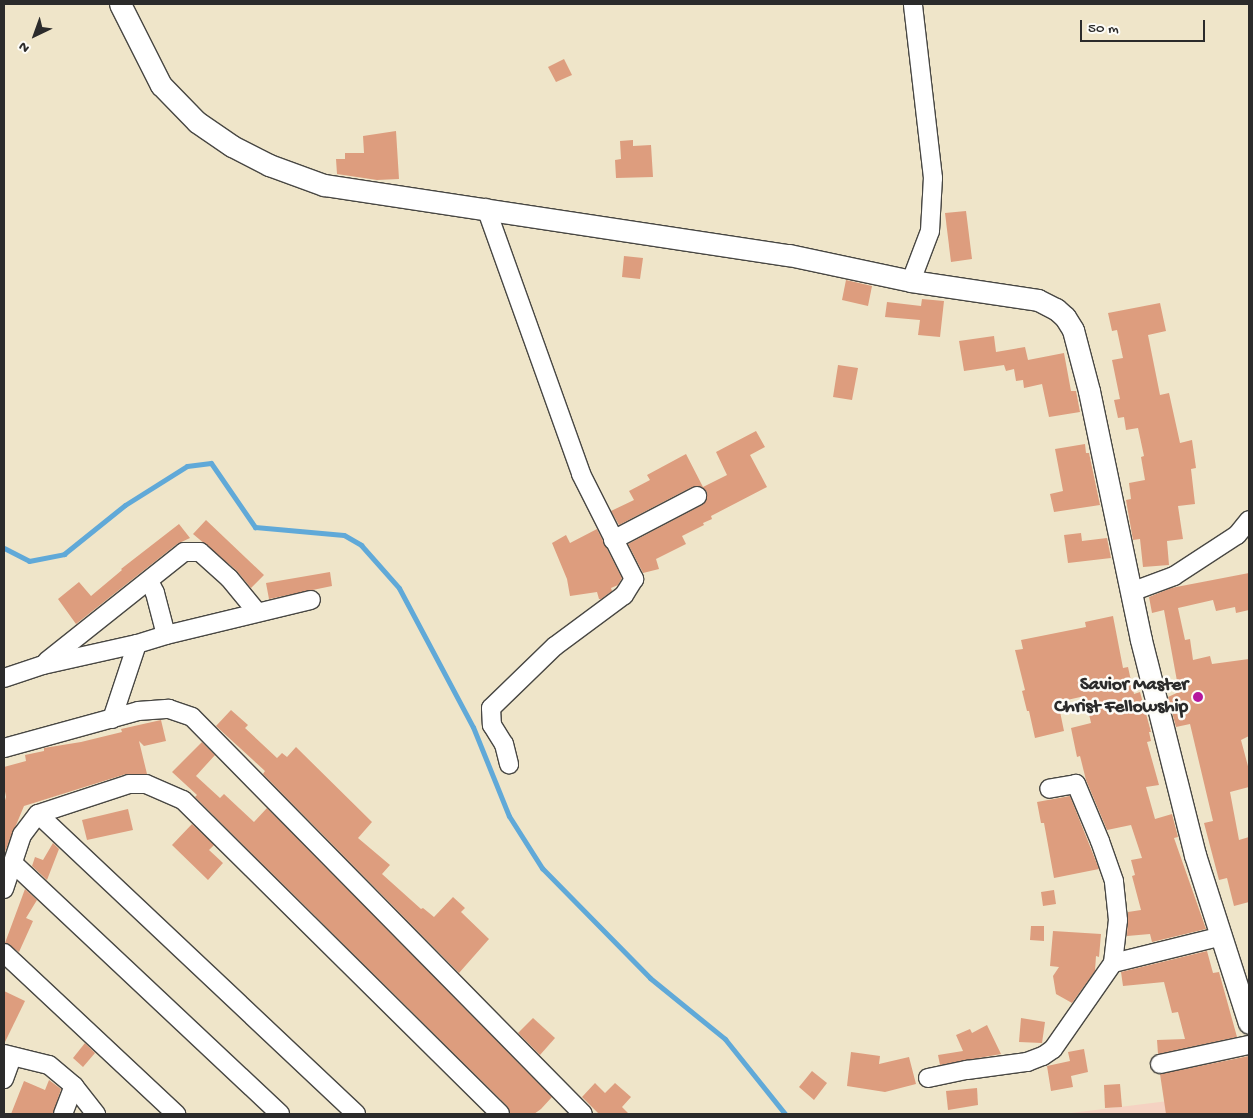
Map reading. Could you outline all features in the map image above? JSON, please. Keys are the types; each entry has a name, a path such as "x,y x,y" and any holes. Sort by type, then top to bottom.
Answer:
{"street":[{"path":"120,4 161,85 197,122 232,146 269,165 324,185 789,255 911,281 1038,300 1047,303 1065,317 1073,330 1089,391 1141,640 1195,855 1249,1023"},
{"path":"911,281 930,231 934,178 913,4"},
{"path":"486,208 581,474 634,579 624,595 555,646 491,708 492,725 504,744 510,764"},
{"path":"613,540 697,496"},
{"path":"1131,592 1156,583 1182,570 1237,535 1249,520"},
{"path":"43,665 184,552 200,552 229,578 257,612"},
{"path":"149,581 155,593 166,635"},
{"path":"4,678 43,665 137,644 166,635 311,600"},
{"path":"112,718 137,644"},
{"path":"4,748 138,711 170,709 192,717 582,1114"},
{"path":"4,889 14,864 22,835 38,814 129,784 146,784 183,800 500,1114"},
{"path":"928,1078 967,1070 1027,1062 1043,1056 1053,1049 1113,963 1118,920 1114,881 1100,841 1076,784 1048,789"},
{"path":"38,814 356,1114"},
{"path":"14,864 280,1114"},
{"path":"1113,963 1222,936"},
{"path":"4,953 176,1114"},
{"path":"1160,1064 1249,1044"},
{"path":"4,1079 8,1056 49,1065 74,1086 96,1114"},
{"path":"63,1114 74,1086"}],"shaded area":[{"path":"1249,1091 1249,1114 1063,1114"}],"building":[{"path":"564,59 572,75 556,82 548,67"},
{"path":"396,131 399,179 377,180 337,174 336,159 345,159 345,153 364,153 363,136"},
{"path":"633,140 633,146 651,145 653,177 616,178 615,160 621,159 620,141"},
{"path":"966,211 972,259 951,262 945,213"},
{"path":"624,256 643,258 640,279 622,277"},
{"path":"846,280 872,286 868,306 842,300"},
{"path":"922,299 944,301 940,337 918,335 920,320 885,317 887,302 921,306"},
{"path":"1160,303 1166,331 1148,335 1160,395 1169,393 1180,443 1192,440 1196,468 1191,469 1195,504 1178,506 1183,539 1167,541 1169,565 1143,567 1140,539 1133,540 1126,500 1131,499 1129,483 1145,480 1141,457 1144,456 1138,428 1126,430 1124,417 1118,418 1114,400 1120,399 1112,360 1123,358 1117,330 1112,331 1108,313"},
{"path":"994,336 996,352 1025,347 1028,360 1064,353 1071,391 1076,391 1080,412 1049,417 1042,384 1024,388 1023,380 1016,381 1014,369 1006,371 1004,365 964,371 959,341"},
{"path":"838,365 858,368 852,400 833,397"},
{"path":"756,431 765,447 750,455 767,487 711,516 712,519 703,523 704,525 682,536 686,544 656,559 659,569 643,573 628,544 702,505 706,501 707,492 702,487 692,487 619,525 611,511 634,500 629,491 650,480 647,475 686,454 703,487 727,475 716,452"},
{"path":"1085,444 1086,453 1089,453 1100,505 1054,512 1050,494 1063,491 1055,449"},
{"path":"206,520 264,575 251,588 236,570 193,534"},
{"path":"179,524 190,538 177,544 76,624 58,599 79,582 91,596 121,569"},
{"path":"597,529 622,578 618,585 611,588 612,591 601,599 599,599 597,592 570,596 567,579 552,543 566,535 570,543"},
{"path":"1081,533 1082,541 1107,538 1111,558 1068,563 1064,535"},
{"path":"330,572 332,586 269,599 266,583"},
{"path":"1249,573 1249,610 1236,613 1235,607 1216,611 1213,600 1178,608 1185,640 1190,639 1193,660 1210,656 1212,664 1249,659 1249,736 1241,740 1249,770 1249,787 1230,792 1239,840 1249,837 1249,902 1234,906 1227,878 1219,880 1204,823 1213,821 1190,724 1176,727 1168,697 1179,692 1164,610 1152,613 1149,597 1171,588"},
{"path":"1113,616 1123,668 1128,667 1134,694 1140,692 1151,732 1149,732 1151,741 1147,742 1159,785 1146,787 1155,819 1172,814 1178,837 1174,838 1206,929 1152,942 1150,934 1127,936 1128,912 1141,910 1132,876 1135,875 1131,860 1142,858 1131,825 1107,830 1086,780 1080,756 1077,757 1071,728 1091,723 1085,696 1058,702 1064,731 1035,738 1022,691 1025,690 1015,650 1023,649 1021,640 1086,627 1085,622"},
{"path":"231,710 248,725 245,728 277,758 282,753 287,757 296,747 372,822 358,838 390,865 382,874 421,909 423,908 434,917 453,897 465,908 461,912 489,939 459,973 263,774 265,771 216,726"},
{"path":"161,720 166,741 144,746 139,741 147,774 126,774 24,806 4,854 4,804 6,797 4,767 26,761 25,755 44,751 44,748 81,742 122,732 121,729"},
{"path":"202,742 215,755 196,776 220,798 224,794 254,822 267,808 552,1097 541,1109 534,1114 510,1114 507,1106 195,797 197,795 172,772"},
{"path":"1070,796 1099,869 1054,878 1044,823 1041,823 1037,802"},
{"path":"128,809 133,830 87,840 82,820"},
{"path":"192,824 214,845 209,850 223,863 208,880 172,845"},
{"path":"53,843 59,849 47,880 32,866 35,857 43,860"},
{"path":"25,889 37,900 26,918 33,921 19,952 5,943"},
{"path":"1054,890 1056,904 1043,906 1041,892"},
{"path":"1031,926 1044,926 1044,941 1030,940"},
{"path":"1053,931 1101,934 1099,957 1096,956 1095,971 1072,1003 1056,994 1053,976 1059,967 1050,966"},
{"path":"1207,951 1213,973 1219,972 1237,1037 1158,1054 1157,1040 1185,1039 1178,1012 1172,1013 1164,982 1123,986 1121,972"},
{"path":"4,991 25,1001 4,1044"},
{"path":"533,1018 555,1038 540,1055 518,1033"},
{"path":"1021,1018 1045,1022 1042,1043 1019,1042"},
{"path":"987,1025 1001,1054 940,1065 938,1055 963,1051 956,1035 970,1029 972,1033"},
{"path":"85,1043 95,1053 83,1067 73,1058"},
{"path":"1084,1049 1088,1072 1071,1076 1073,1087 1051,1091 1047,1066 1070,1061 1068,1052"},
{"path":"851,1052 880,1056 879,1064 909,1057 916,1084 885,1092 847,1086"},
{"path":"1249,1056 1249,1114 1166,1114 1160,1074"},
{"path":"812,1071 827,1083 814,1100 799,1087"},
{"path":"49,1080 61,1089 53,1114 11,1114 24,1081 45,1090"},
{"path":"595,1083 605,1093 615,1083 631,1097 622,1107 629,1114 599,1114 582,1097"},
{"path":"1120,1084 1122,1107 1105,1108 1104,1085"},
{"path":"977,1088 978,1105 948,1110 946,1091"}],"waterway":[{"path":"4,548 29,561 64,554 125,505 187,466 211,463 255,527 344,535 361,545 399,588 473,727 509,816 542,868 650,978 725,1039 785,1114"}],"place":[{"name":"Savior Master Christ Fellowship","path":"1198,697"}]}
